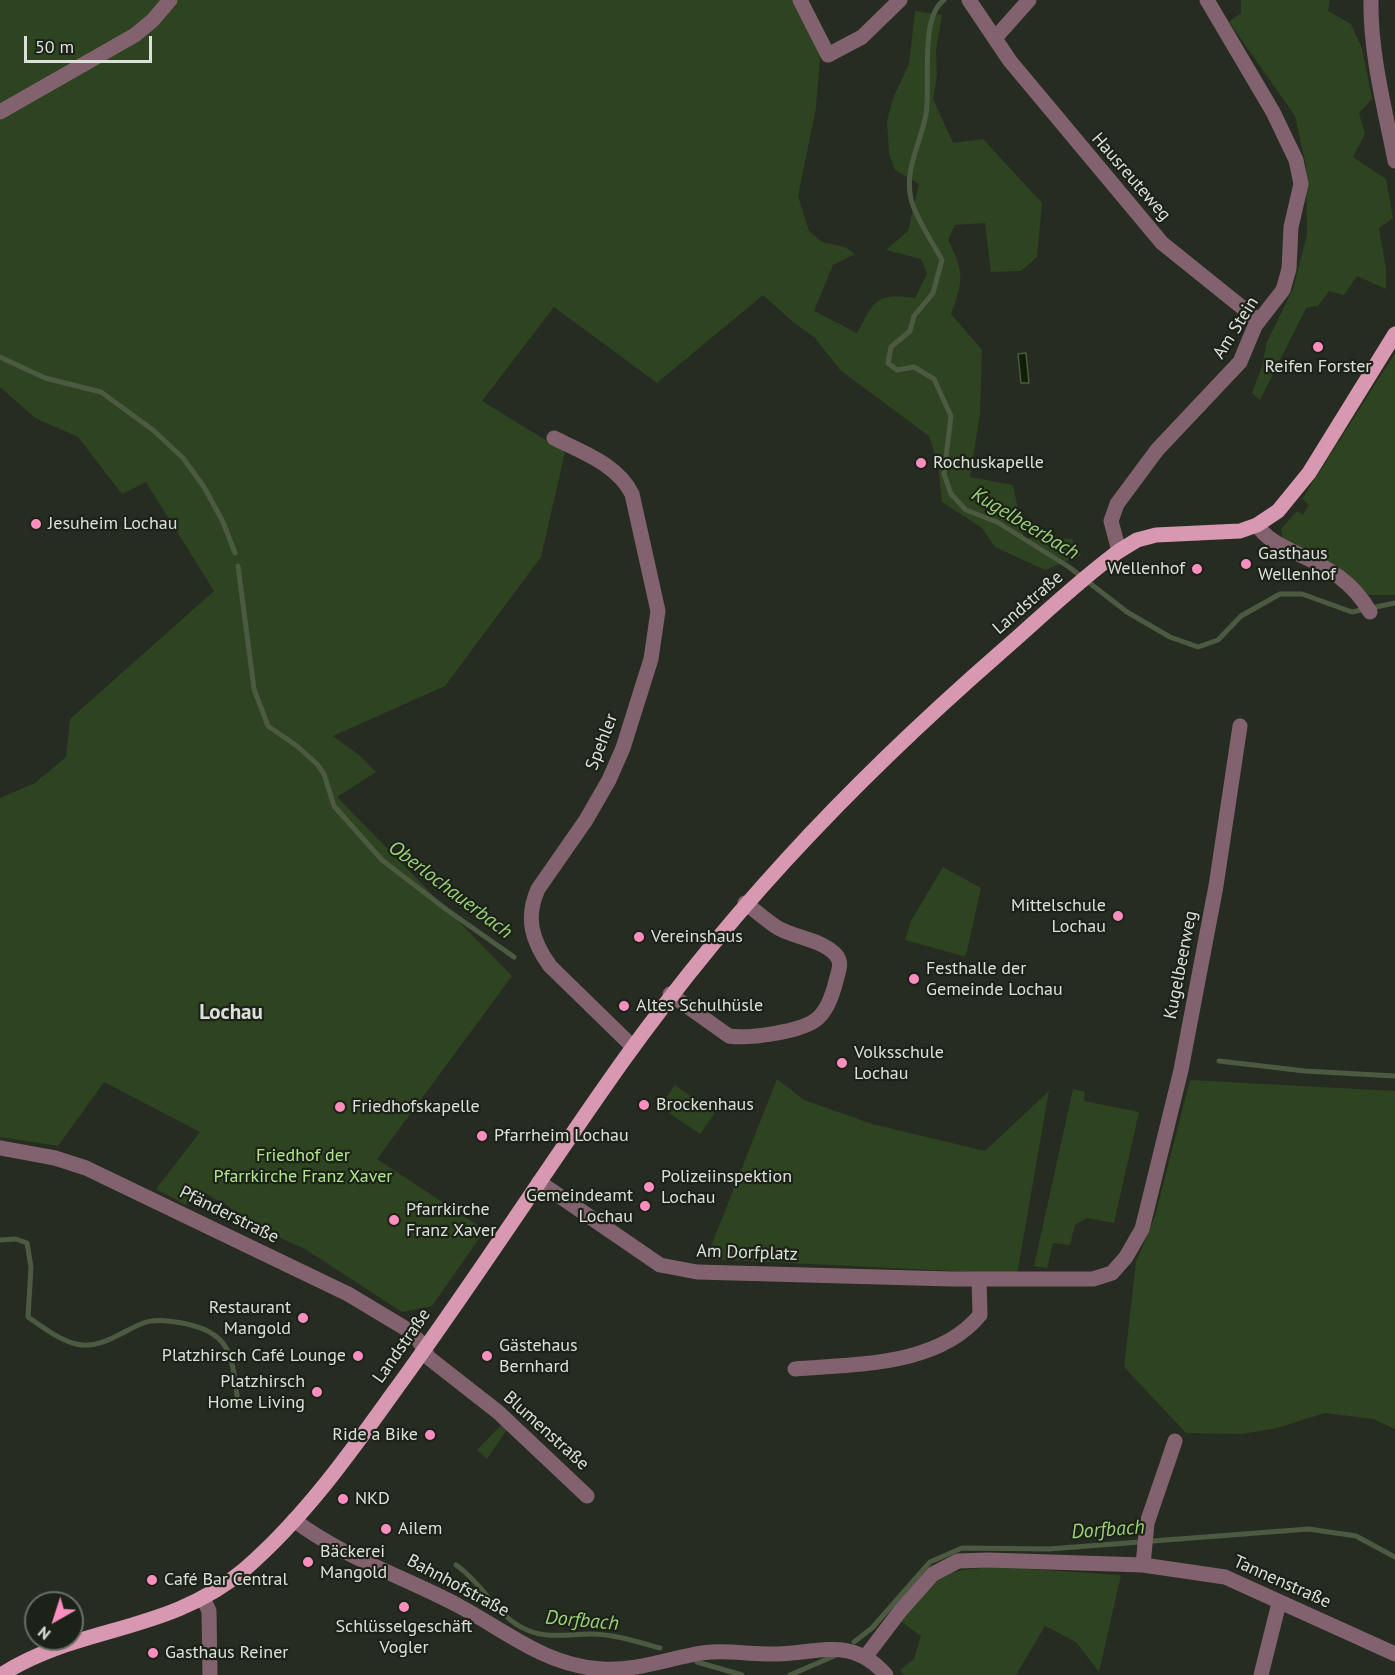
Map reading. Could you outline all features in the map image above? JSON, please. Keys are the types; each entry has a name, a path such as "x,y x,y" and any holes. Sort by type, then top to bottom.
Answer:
{"main road":[{"name":"Landstraße","path":"1,1675 38,1655 151,1621 203,1598 241,1572 294,1520 337,1467 425,1350 670,994 745,903 807,835 919,723 1119,551 1137,540 1156,535 1230,532 1257,525 1278,511 1298,489 1395,334"}],"street":[{"path":"0,112 135,34 153,20 170,0"},
{"path":"800,0 828,55 862,37 900,0"},
{"name":"Hausreuteweg","path":"969,0 1010,61 1162,243 1259,321"},
{"path":"996,37 1029,0"},
{"name":"Am Stein","path":"1119,551 1111,521 1117,504 1157,450 1240,362 1259,321 1286,282 1291,226 1300,196 1300,173 1280,127 1207,0"},
{"path":"1371,0 1383,102 1395,161"},
{"name":"Spehler","path":"554,438 608,466 627,483 632,494 658,611 651,658 623,748 598,801 538,889 532,903 531,927 540,952 550,966 633,1047"},
{"path":"1257,525 1267,538 1342,578 1361,596 1370,612"},
{"name":"Kugelbeerweg","path":"1147,1209 1181,1070 1216,886 1240,726"},
{"path":"670,994 729,1036 740,1038 774,1033 805,1025 818,1018 834,990 841,965 838,957 828,948 778,928 745,903"},
{"name":"Pfänderstraße","path":"0,1148 55,1158 96,1173 348,1294 408,1330 425,1350"},
{"name":"Am Dorfplatz","path":"539,1182 660,1265 708,1273 1093,1280 1112,1273 1126,1257 1142,1229 1147,1209"},
{"path":"795,1369 852,1365 944,1345 968,1329 980,1314 979,1279"},
{"name":"Blumenstraße","path":"425,1350 429,1358 498,1412 587,1496"},
{"path":"1143,1565 1147,1523 1175,1442"},
{"name":"Bahnhofstraße","path":"294,1520 340,1548 459,1606 538,1653 568,1663 601,1669 672,1668 692,1655 731,1650 777,1654 835,1649 853,1650 866,1656"},
{"name":"Tannenstraße","path":"866,1656 901,1610 933,1574 958,1561 1143,1565 1225,1577 1395,1654"},
{"path":"203,1598 210,1616 210,1675"},
{"path":"1261,1675 1279,1603"},
{"path":"866,1656 886,1675"}],"green space":[{"name":"Friedhof der Pfarrkirche Franz Xaver","path":"0,0 803,0 820,57 816,108 798,196 809,231 822,242 845,247 855,254 833,265 814,311 857,333 878,301 892,297 915,298 927,274 921,259 886,250 908,231 919,184 895,170 889,153 887,121 893,98 909,64 915,11 942,15 936,49 937,75 933,99 953,143 983,139 1042,203 1037,257 1021,271 991,272 985,223 955,225 948,240 960,269 960,285 951,314 982,350 980,414 970,477 1013,485 1024,538 1072,539 1081,555 1045,570 995,547 982,528 942,502 938,464 929,436 840,370 815,338 763,295 657,383 554,307 482,401 565,452 541,557 445,686 333,736 359,755 376,772 337,797 512,976 377,1159 485,1230 432,1306 402,1312 305,1249 229,1215 231,1208 198,1189 186,1205 156,1189 200,1132 104,1082 58,1146 0,1137 0,798 35,783 66,757 70,719 214,591 146,482 122,494 78,437 35,418 0,387"},
{"path":"1241,0 1330,0 1328,11 1351,24 1362,48 1372,99 1359,113 1365,134 1353,157 1386,179 1393,218 1379,228 1386,268 1386,289 1357,276 1344,295 1329,291 1318,306 1306,308 1260,400 1252,393 1262,366 1267,342 1293,289 1307,235 1306,166 1295,116 1229,22 1241,13"},
{"path":"1395,353 1395,595 1365,595 1283,538 1281,529 1297,511 1303,515 1309,505 1302,499"},
{"path":"943,867 981,888 966,955 963,956 905,940 911,921"},
{"path":"777,1079 804,1100 872,1124 985,1151 1049,1091 1017,1274 706,1259"},
{"path":"1190,1080 1395,1091 1395,1429 1373,1419 1325,1413 1277,1428 1242,1434 1186,1433 1124,1367 1136,1262 1155,1216"},
{"path":"675,1085 715,1113 700,1134 660,1107"},
{"path":"1073,1089 1085,1092 1084,1101 1139,1112 1114,1223 1087,1218 1075,1225 1070,1245 1053,1243 1047,1268 1034,1266"},
{"path":"503,1423 508,1428 487,1459 477,1450"},
{"path":"997,1567 1121,1575 1099,1672 1076,1642 1045,1626 1016,1675 904,1675 900,1670 914,1659 921,1636 902,1622 922,1593 931,1584 950,1573"}],"shaded area":[{"path":"1026,353 1029,383 1021,383 1018,354"}],"waterway":[{"name":"Kugelbeerbach","path":"944,0 936,9 931,21 926,114 911,167 909,188 916,214 942,260 933,293 914,316 910,331 891,347 888,363 897,370 914,367 934,379 951,416 944,474 951,494 966,510 997,522 1069,567 1127,612 1170,637 1198,647 1218,640 1241,616 1280,594 1302,594 1352,612 1395,603"},
{"name":"Oberlochauerbach","path":"0,357 45,378 101,392 153,430 183,458 204,487 223,522 235,553"},
{"name":"Oberlochauerbach","path":"238,566 254,689 268,726 297,746 317,764 324,774 334,806 382,860 447,910 514,957"},
{"name":"Oberlochauerbach","path":"1219,1061 1305,1071 1395,1076"},
{"name":"Dorfbach","path":"0,1240 16,1239 27,1243 31,1267 28,1317 33,1321 64,1340 85,1345 102,1342 151,1321 172,1321 200,1328 213,1334 228,1352 239,1408"},
{"name":"Dorfbach","path":"854,1642 872,1628 930,1562 962,1548 1049,1549 1309,1529 1356,1536 1395,1557"},
{"name":"Dorfbach","path":"456,1565 466,1572 507,1617 527,1630 551,1635 608,1635 660,1648"},
{"name":"Dorfbach","path":"790,1675 834,1656"},
{"name":"Dorfbach","path":"697,1662 742,1675"}],"place":[{"name":"Reifen Forster","path":"1318,347"},
{"name":"Rochuskapelle","path":"921,463"},
{"name":"Jesuheim Lochau","path":"36,524"},
{"name":"Gasthaus Wellenhof","path":"1246,564"},
{"name":"Wellenhof","path":"1197,569"},
{"name":"Mittelschule Lochau","path":"1118,916"},
{"name":"Vereinshaus","path":"639,937"},
{"name":"Festhalle der Gemeinde Lochau","path":"914,979"},
{"name":"Altes Schulhüsle","path":"624,1006"},
{"name":"Volksschule Lochau","path":"842,1063"},
{"name":"Brockenhaus","path":"644,1105"},
{"name":"Friedhofskapelle","path":"340,1107"},
{"name":"Pfarrheim Lochau","path":"482,1136"},
{"name":"Polizeiinspektion Lochau","path":"649,1187"},
{"name":"Gemeindeamt Lochau","path":"645,1206"},
{"name":"Pfarrkirche Franz Xaver","path":"394,1220"},
{"name":"Restaurant Mangold","path":"303,1318"},
{"name":"Platzhirsch Café Lounge","path":"358,1356"},
{"name":"Gästehaus Bernhard","path":"487,1356"},
{"name":"Platzhirsch Home Living","path":"317,1392"},
{"name":"Ride a Bike","path":"430,1435"},
{"name":"NKD","path":"343,1499"},
{"name":"Ailem","path":"386,1529"},
{"name":"Bäckerei Mangold","path":"308,1562"},
{"name":"Café Bar Central","path":"152,1580"},
{"name":"Schlüsselgeschäft Vogler","path":"404,1607"},
{"name":"Gasthaus Reiner","path":"153,1653"}],"district":[{"name":"Lochau","path":"231,1013"}]}
